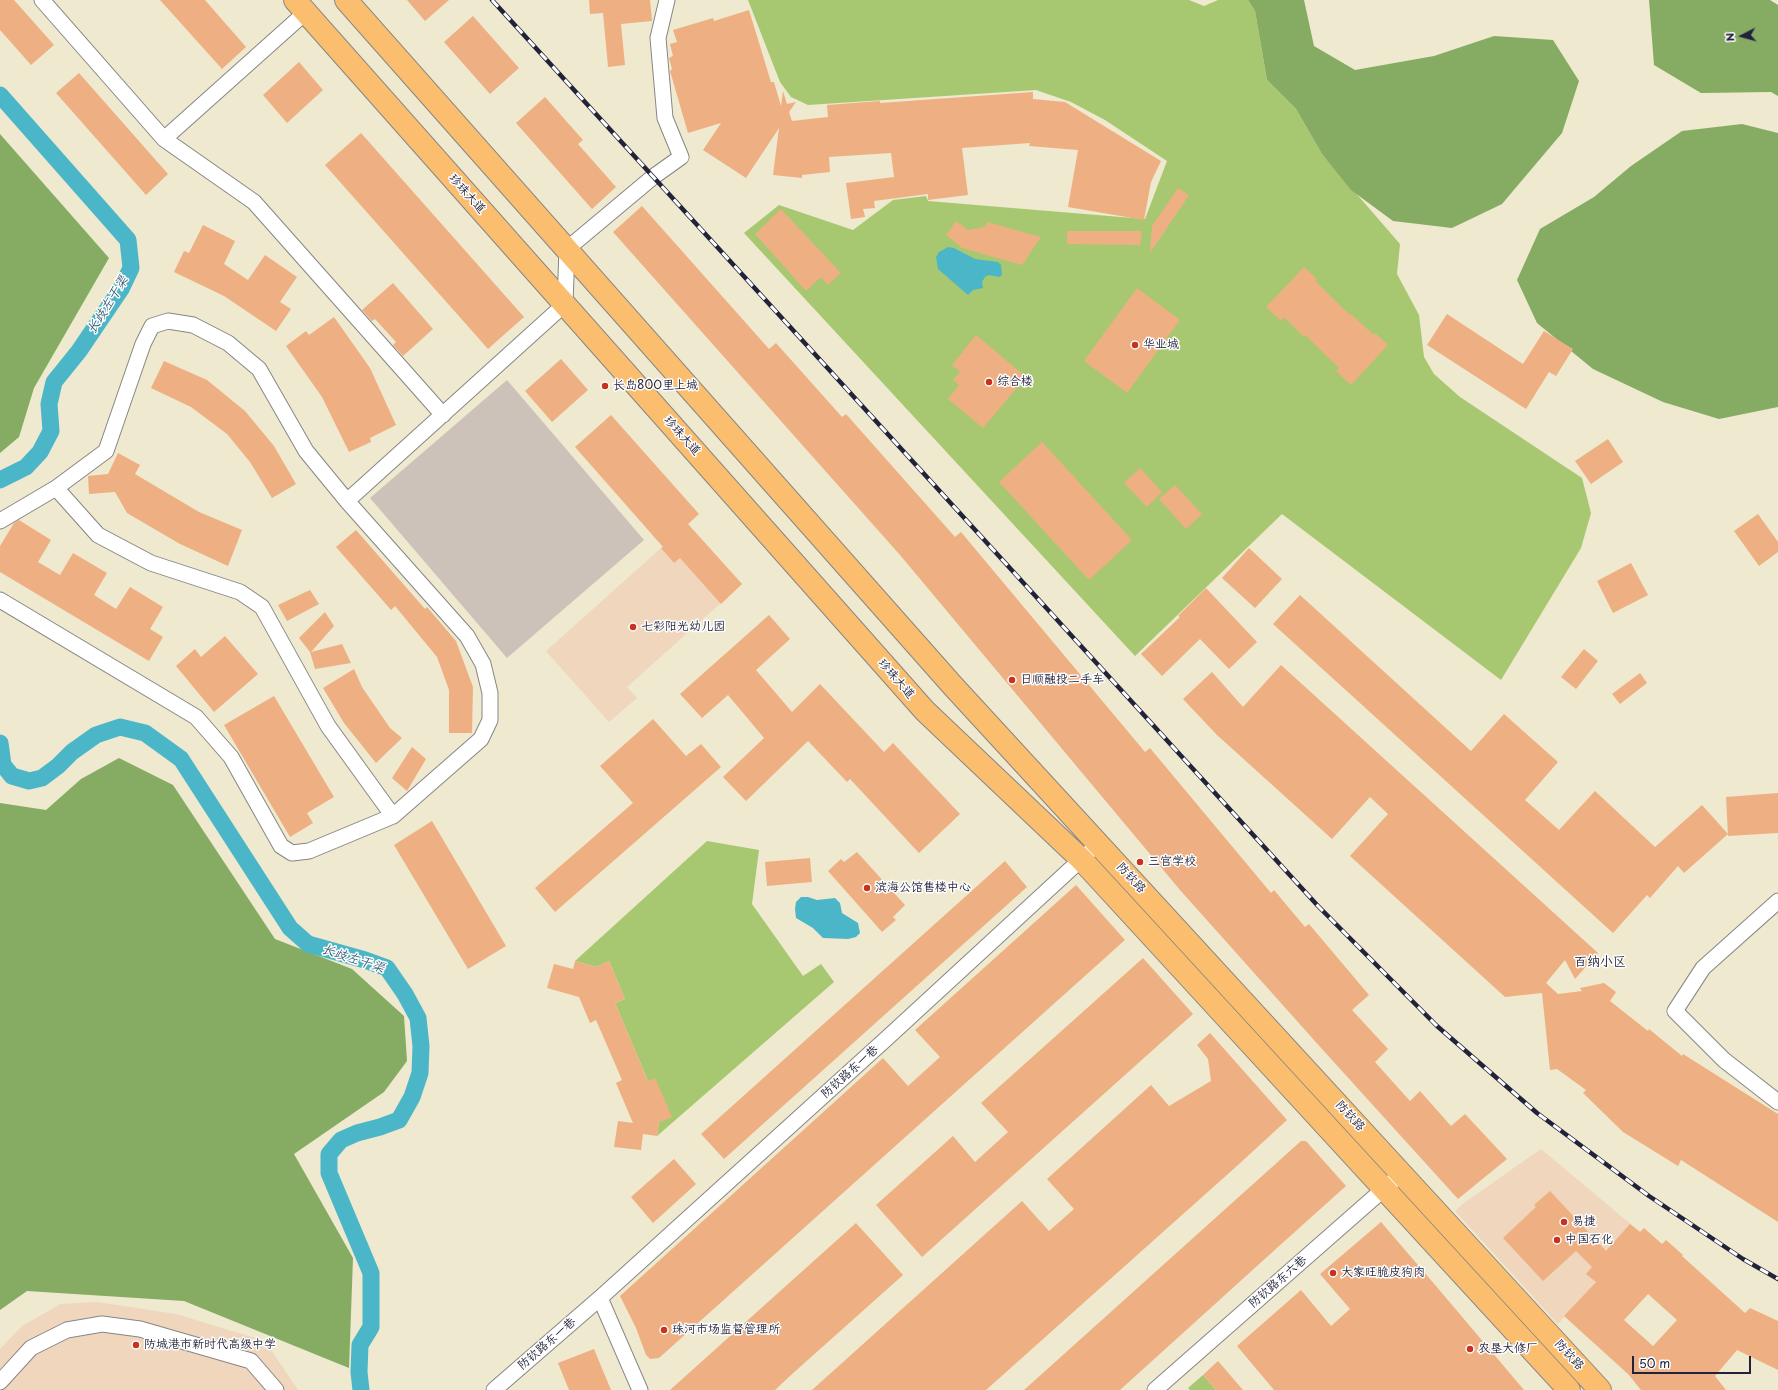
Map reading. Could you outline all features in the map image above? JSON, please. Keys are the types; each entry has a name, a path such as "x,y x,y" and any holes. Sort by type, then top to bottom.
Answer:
{"main road":[{"path":"346,0 953,686 1099,843"},
{"name":"珍珠大道","path":"300,6 925,711 1081,859"},
{"name":"防钦路","path":"1099,843 1600,1390"},
{"name":"防钦路","path":"1081,859 1569,1390"}],"street":[{"path":"42,0 164,139 254,202 443,414"},
{"path":"347,501 565,304 567,249 653,177 681,157 665,118 658,38 667,0"},
{"path":"164,139 300,6"},
{"path":"0,521 56,488 106,451 143,344 152,326 168,321 193,325 228,343 259,369 306,451 347,501 467,636 483,664 490,694 490,720 482,739 393,816 309,851 292,853 281,846 231,757 196,717 0,600"},
{"path":"56,488 98,535 151,563 240,592 262,607 328,726 393,816"},
{"name":"防钦路东一巷","path":"494,1390 600,1298 1099,843"},
{"path":"1778,901 1702,968 1675,1011 1724,1060 1778,1102"},
{"name":"防钦路东六巷","path":"1154,1390 1402,1173"},
{"path":"600,1298 640,1390"},
{"path":"0,1382 30,1348 66,1330 102,1324 140,1329 251,1361 276,1390"}],"shaded area":[{"path":"507,380 644,540 507,658 370,498"},
{"name":"七彩阳光幼儿园","path":"688,524 742,584 627,687 637,698 609,722 546,651"},
{"name":"中国石化","path":"1541,1149 1640,1232 1558,1324 1455,1211 1464,1203"},
{"name":"防城港市新时代高级中学","path":"97,1302 176,1314 265,1341 298,1390 0,1390 0,1349 22,1326 61,1304"}],"green space":[{"name":"华业城","path":"748,0 1189,0 1204,6 1218,0 1248,0 1255,11 1267,80 1296,109 1322,154 1400,244 1397,274 1419,315 1424,357 1434,374 1460,397 1582,478 1591,513 1581,548 1501,680 1282,514 1135,656 744,233 779,205 853,230 893,200 926,196 928,201 1145,219 1167,161 1105,120 1071,102 1036,90 808,105 791,97 780,82"},
{"path":"1248,0 1304,0 1314,46 1355,70 1434,56 1494,36 1553,40 1579,81 1562,133 1502,204 1452,228 1393,221 1351,190 1322,154 1296,109 1267,80 1255,11"},
{"path":"1649,0 1770,0 1778,5 1778,96 1771,92 1701,93 1654,65"},
{"path":"1742,124 1778,133 1778,407 1719,419 1663,402 1593,369 1537,323 1517,280 1540,229 1594,197 1631,166 1682,131"},
{"path":"0,134 109,258 34,388 19,437 0,453"},
{"path":"119,758 173,785 275,939 352,969 404,1016 407,1061 384,1092 294,1154 353,1258 349,1368 184,1301 27,1291 0,1310 0,803 46,810 81,779"},
{"path":"707,841 759,850 752,904 803,976 821,964 834,982 657,1136 659,1122 671,1117 648,1081 615,1003 625,999 609,961 596,967 575,961"},
{"path":"1203,1375 1216,1390 1190,1390 1188,1388"}],"water":[{"path":"948,247 954,248 975,259 998,262 1001,265 1002,275 999,277 989,275 985,277 982,282 983,288 973,290 968,295 938,269 936,257 939,252"},
{"path":"801,897 808,897 817,900 835,898 840,903 842,913 858,923 860,933 856,937 848,939 823,938 813,928 796,918 796,902"}],"building":[{"path":"0,0 14,0 54,45 31,65 0,30"},
{"path":"160,0 205,0 246,47 222,69"},
{"path":"407,0 449,0 425,21"},
{"path":"589,0 650,0 652,21 621,24 625,65 608,67 603,13 590,14"},
{"path":"749,10 771,82 774,82 781,106 783,91 787,104 796,102 789,112 792,121 828,117 827,105 880,101 880,103 1033,92 1033,99 1065,102 1161,161 1151,182 1144,220 1068,207 1078,150 1029,146 1030,143 962,148 968,195 928,200 928,194 874,201 875,208 863,209 865,217 851,219 846,183 894,177 891,153 829,157 830,172 802,175 802,178 773,175 779,128 746,178 703,150 721,123 688,133 670,71 672,69 669,58 673,56 670,44 677,42 673,30 713,18 714,21"},
{"path":"473,16 519,68 490,94 444,42"},
{"path":"299,62 323,90 287,123 263,95"},
{"path":"79,73 168,174 146,195 56,93"},
{"path":"545,97 583,140 578,144 616,187 592,209 516,123"},
{"path":"361,133 524,317 488,349 325,165"},
{"path":"1178,188 1189,195 1150,253 1152,226"},
{"path":"642,206 769,349 776,343 842,417 846,414 955,537 961,532 1145,752 1150,748 1271,893 1274,890 1305,927 1309,924 1369,995 1352,1010 1388,1049 1375,1062 1410,1101 1420,1091 1451,1126 1465,1114 1507,1159 1458,1199 1180,890 900,555 613,232"},
{"path":"781,209 841,273 828,285 821,277 806,291 755,234"},
{"path":"956,221 968,230 985,227 987,222 1041,237 1022,265 962,248 946,235"},
{"path":"203,225 235,241 224,264 248,280 265,255 297,277 280,302 291,309 276,331 224,296 174,272 184,251 189,253"},
{"path":"1067,231 1142,231 1140,245 1067,244"},
{"path":"1304,267 1317,279 1315,281 1351,316 1352,315 1374,335 1375,333 1388,345 1351,385 1336,371 1339,368 1305,335 1303,336 1284,317 1281,321 1266,307"},
{"path":"393,283 433,329 403,356 393,345 396,342 375,319 372,321 362,310"},
{"path":"1137,288 1180,320 1127,393 1084,361"},
{"path":"1447,314 1523,364 1544,331 1573,349 1556,376 1549,372 1526,409 1427,345"},
{"path":"334,317 370,368 396,425 370,438 371,442 349,452 322,397 286,346 306,331 309,335"},
{"name":"综合楼","path":"976,335 1026,377 983,428 948,399 959,385 953,380 960,372 952,365"},
{"path":"561,359 588,390 552,422 525,391"},
{"path":"164,361 207,380 245,411 274,446 296,484 272,498 250,462 227,434 191,407 151,388"},
{"path":"611,415 699,514 688,524 742,584 721,604 680,558 674,563 661,548 663,547 575,447"},
{"path":"1608,439 1623,462 1591,484 1575,461"},
{"path":"1042,442 1132,540 1089,580 999,482"},
{"path":"118,453 140,465 135,474 199,512 242,530 228,566 180,544 127,513 115,492 89,494 88,476 108,474"},
{"path":"1140,468 1162,492 1147,507 1124,483"},
{"path":"1175,485 1202,514 1186,529 1159,499"},
{"path":"1758,514 1778,542 1778,552 1759,566 1734,531"},
{"path":"19,520 51,540 38,562 60,575 73,553 107,573 94,595 116,609 130,587 163,607 150,629 163,637 149,661 0,572 0,546 14,523"},
{"path":"356,530 425,609 427,607 456,641 473,687 472,733 449,733 449,690 437,657 395,606 391,610 336,547"},
{"path":"1249,548 1282,579 1255,608 1222,578"},
{"path":"1631,563 1648,595 1613,613 1597,581"},
{"path":"1206,588 1257,642 1229,669 1200,639 1162,676 1141,654 1180,617 1178,616"},
{"path":"310,590 319,604 287,621 278,605"},
{"path":"1300,595 1471,751 1504,714 1558,762 1525,800 1559,830 1595,791 1655,847 1702,805 1728,834 1684,873 1678,866 1650,898 1647,895 1613,933 1273,624"},
{"path":"325,612 334,626 311,652 342,644 351,663 315,669 310,652 299,638"},
{"path":"769,615 790,639 756,670 792,712 820,684 884,752 893,743 960,814 919,853 850,779 847,782 808,741 746,801 723,777 764,738 728,695 702,718 680,694"},
{"path":"225,636 258,674 214,712 176,666 195,649 201,657"},
{"path":"1584,649 1598,661 1576,689 1561,677"},
{"path":"1281,665 1598,953 1575,979 1565,960 1546,983 1558,994 1582,991 1580,988 1604,983 1616,992 1610,1001 1648,1031 1649,1029 1682,1056 1683,1054 1778,1114 1778,1222 1681,1160 1678,1166 1623,1132 1583,1093 1586,1090 1557,1069 1550,1070 1542,993 1505,997 1350,856 1388,814 1370,797 1332,839 1217,735 1183,699 1212,672 1243,707"},
{"path":"354,669 362,687 390,728 402,738 376,763 344,723 323,688"},
{"path":"1640,673 1647,683 1620,704 1612,694"},
{"path":"274,696 334,797 307,813 313,823 290,837 224,725"},
{"path":"653,719 686,756 701,744 721,767 555,912 535,888 633,803 600,766"},
{"path":"412,747 426,759 407,791 392,778"},
{"path":"1778,793 1778,833 1728,836 1726,797"},
{"path":"432,821 506,946 468,969 394,845"},
{"name":"滨海公馆售楼中心","path":"857,852 905,905 893,917 896,920 882,932 828,871 841,859 844,862"},
{"path":"810,858 812,882 767,886 765,862"},
{"path":"1005,861 1027,887 724,1159 701,1134"},
{"path":"1076,885 1125,940 659,1358 650,1359 646,1355 636,1328 620,1296 883,1058 908,1086 940,1057 915,1030"},
{"path":"1143,958 1193,1014 922,1257 876,1205 953,1136 975,1162 1008,1132 981,1103"},
{"path":"575,961 596,967 609,961 625,999 615,1003 648,1081 655,1078 672,1117 659,1122 657,1136 643,1134 641,1150 614,1147 618,1121 633,1123 616,1083 622,1080 596,1020 590,1023 579,997 547,988 554,964 573,969"},
{"path":"1210,1033 1287,1120 1238,1165 986,1390 812,1390 1022,1201 1049,1231 1074,1209 1047,1179 1151,1085 1169,1106 1211,1081 1208,1059 1197,1045"},
{"path":"1301,1141 1306,1141 1346,1186 1120,1390 1024,1390"},
{"path":"674,1159 696,1184 653,1223 631,1197"},
{"path":"1550,1191 1606,1251 1630,1224 1640,1232 1644,1228 1662,1244 1666,1240 1745,1313 1750,1308 1778,1321 1778,1370 1737,1350 1715,1376 1726,1390 1641,1390 1628,1374 1564,1316 1596,1282 1586,1274 1592,1267 1576,1251 1543,1281 1503,1238 1536,1207 1534,1205","holes":["1648,1294 1677,1320 1653,1346 1624,1320"]},
{"path":"1381,1222 1524,1390 1274,1390 1237,1346 1301,1290 1331,1326 1350,1309 1320,1274"},
{"path":"856,1223 903,1275 775,1390 670,1390"},
{"path":"594,1349 611,1390 569,1390 558,1363"},
{"path":"1218,1361 1243,1390 1216,1390 1203,1375"}],"waterway":[{"name":"长歧左干渠","path":"0,95 128,240 131,268 121,289 79,351 54,382 49,404 51,431 40,452 26,467 0,480"},
{"name":"长歧左干渠","path":"0,743 3,765 12,776 29,781 42,778 58,766 72,752 96,735 120,727 145,733 181,759 290,928 308,944 365,960 387,968 405,994 418,1018 421,1046 420,1073 412,1097 399,1120 357,1133 341,1140 329,1154 329,1173 371,1273 371,1327 360,1345 359,1372 361,1390"}],"railway":[{"path":"492,0 1318,906 1437,1026 1537,1113 1649,1196 1743,1259 1778,1279"}],"place":[{"name":"华业城","path":"1135,345"},
{"name":"综合楼","path":"989,382"},
{"name":"长岛800里上城","path":"605,386"},
{"name":"七彩阳光幼儿园","path":"633,627"},
{"name":"日顺融投二手车","path":"1012,680"},
{"name":"三官学校","path":"1140,862"},
{"name":"滨海公馆售楼中心","path":"867,888"},
{"name":"易捷","path":"1564,1222"},
{"name":"中国石化","path":"1557,1240"},
{"name":"大家旺脆皮狗肉","path":"1333,1273"},
{"name":"珠河市场监督管理所","path":"664,1330"},
{"name":"防城港市新时代高级中学","path":"136,1345"},
{"name":"农垦大修厂","path":"1470,1349"}],"district":[{"name":"百纳小区","path":"1600,962"}]}
